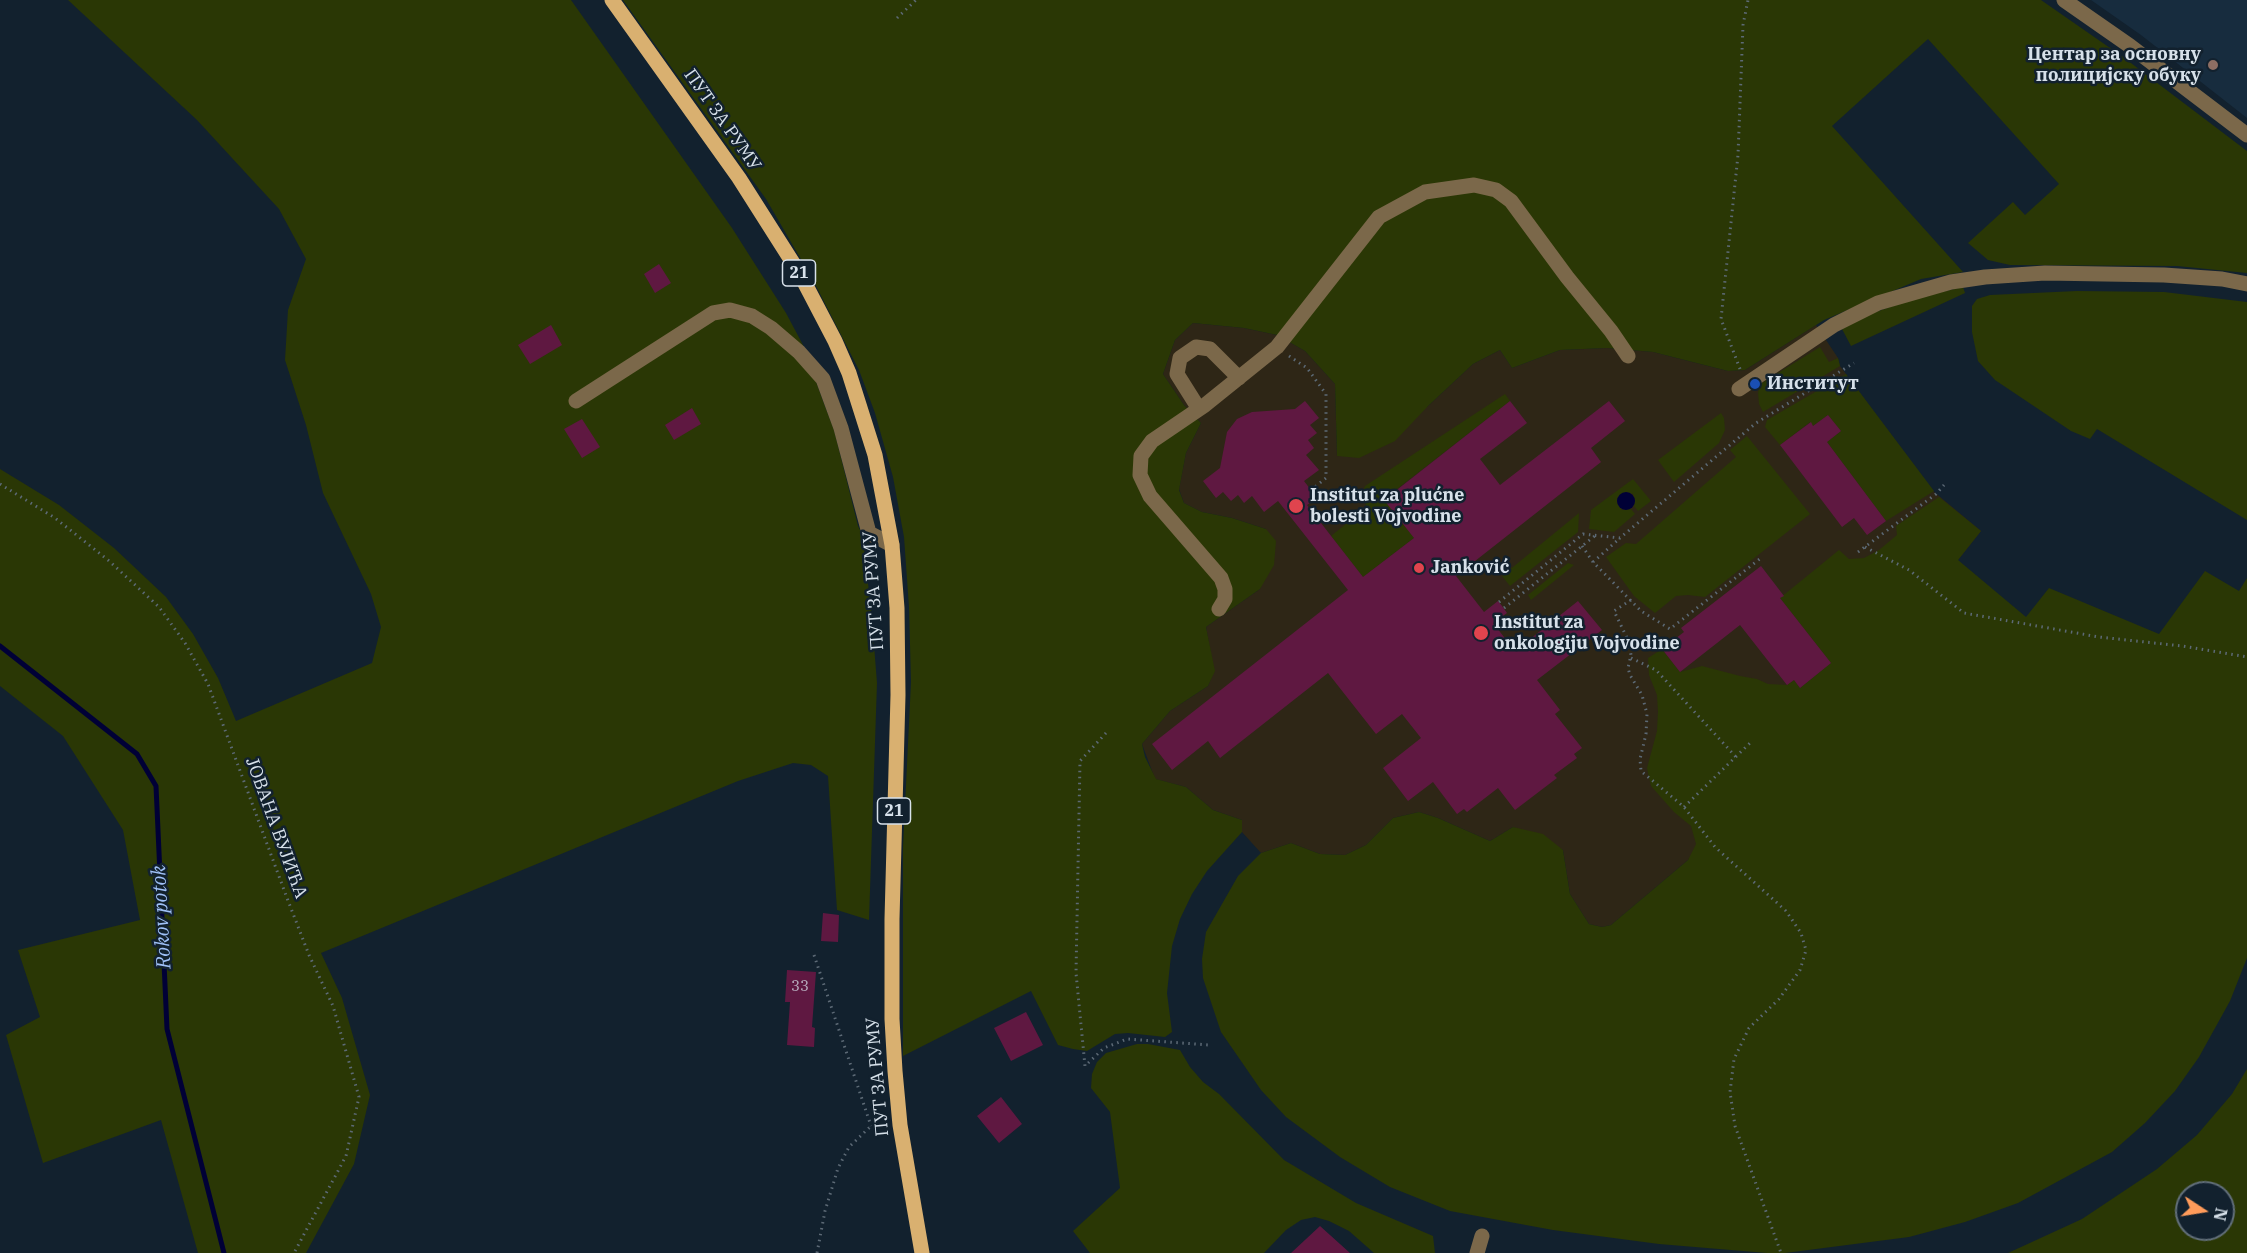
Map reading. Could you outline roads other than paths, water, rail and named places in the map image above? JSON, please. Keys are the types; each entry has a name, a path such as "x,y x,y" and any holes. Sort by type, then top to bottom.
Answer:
{"main road":[{"name":"ПУТ ЗА РУМУ","path":"612,0 739,178 800,274 844,363 875,455 895,571 898,685 892,908 892,1019 900,1125 922,1253"}],"street":[{"path":"2064,0 2130,46 2247,135"},
{"path":"1219,609 1225,598 1221,578 1150,496 1140,475 1141,456 1152,441 1199,409 1277,347 1379,218 1425,192 1474,185 1496,190 1511,201 1567,278 1629,356"},
{"path":"1742,387 1821,333 1878,303 1951,282 2045,273 2164,275 2222,279 2247,284"},
{"path":"576,401 713,313 730,310 752,316 771,328 799,352 823,379 841,428 869,533 892,545"},
{"path":"1199,409 1177,374 1180,358 1196,347 1210,349 1239,378"},
{"path":"1478,1253 1482,1236"}],"waterway":[{"name":"Rokov potok","path":"0,646 137,754 156,786 167,1029 224,1253"}],"place":[{"name":"Центар за основну полицијску обуку","path":"2213,65"},
{"name":"Институт","path":"1755,384"},
{"name":"Institut za plućne bolesti Vojvodine","path":"1296,506"},
{"name":"Janković","path":"1419,568"},
{"name":"Institut za onkologiju Vojvodine","path":"1481,633"}]}
